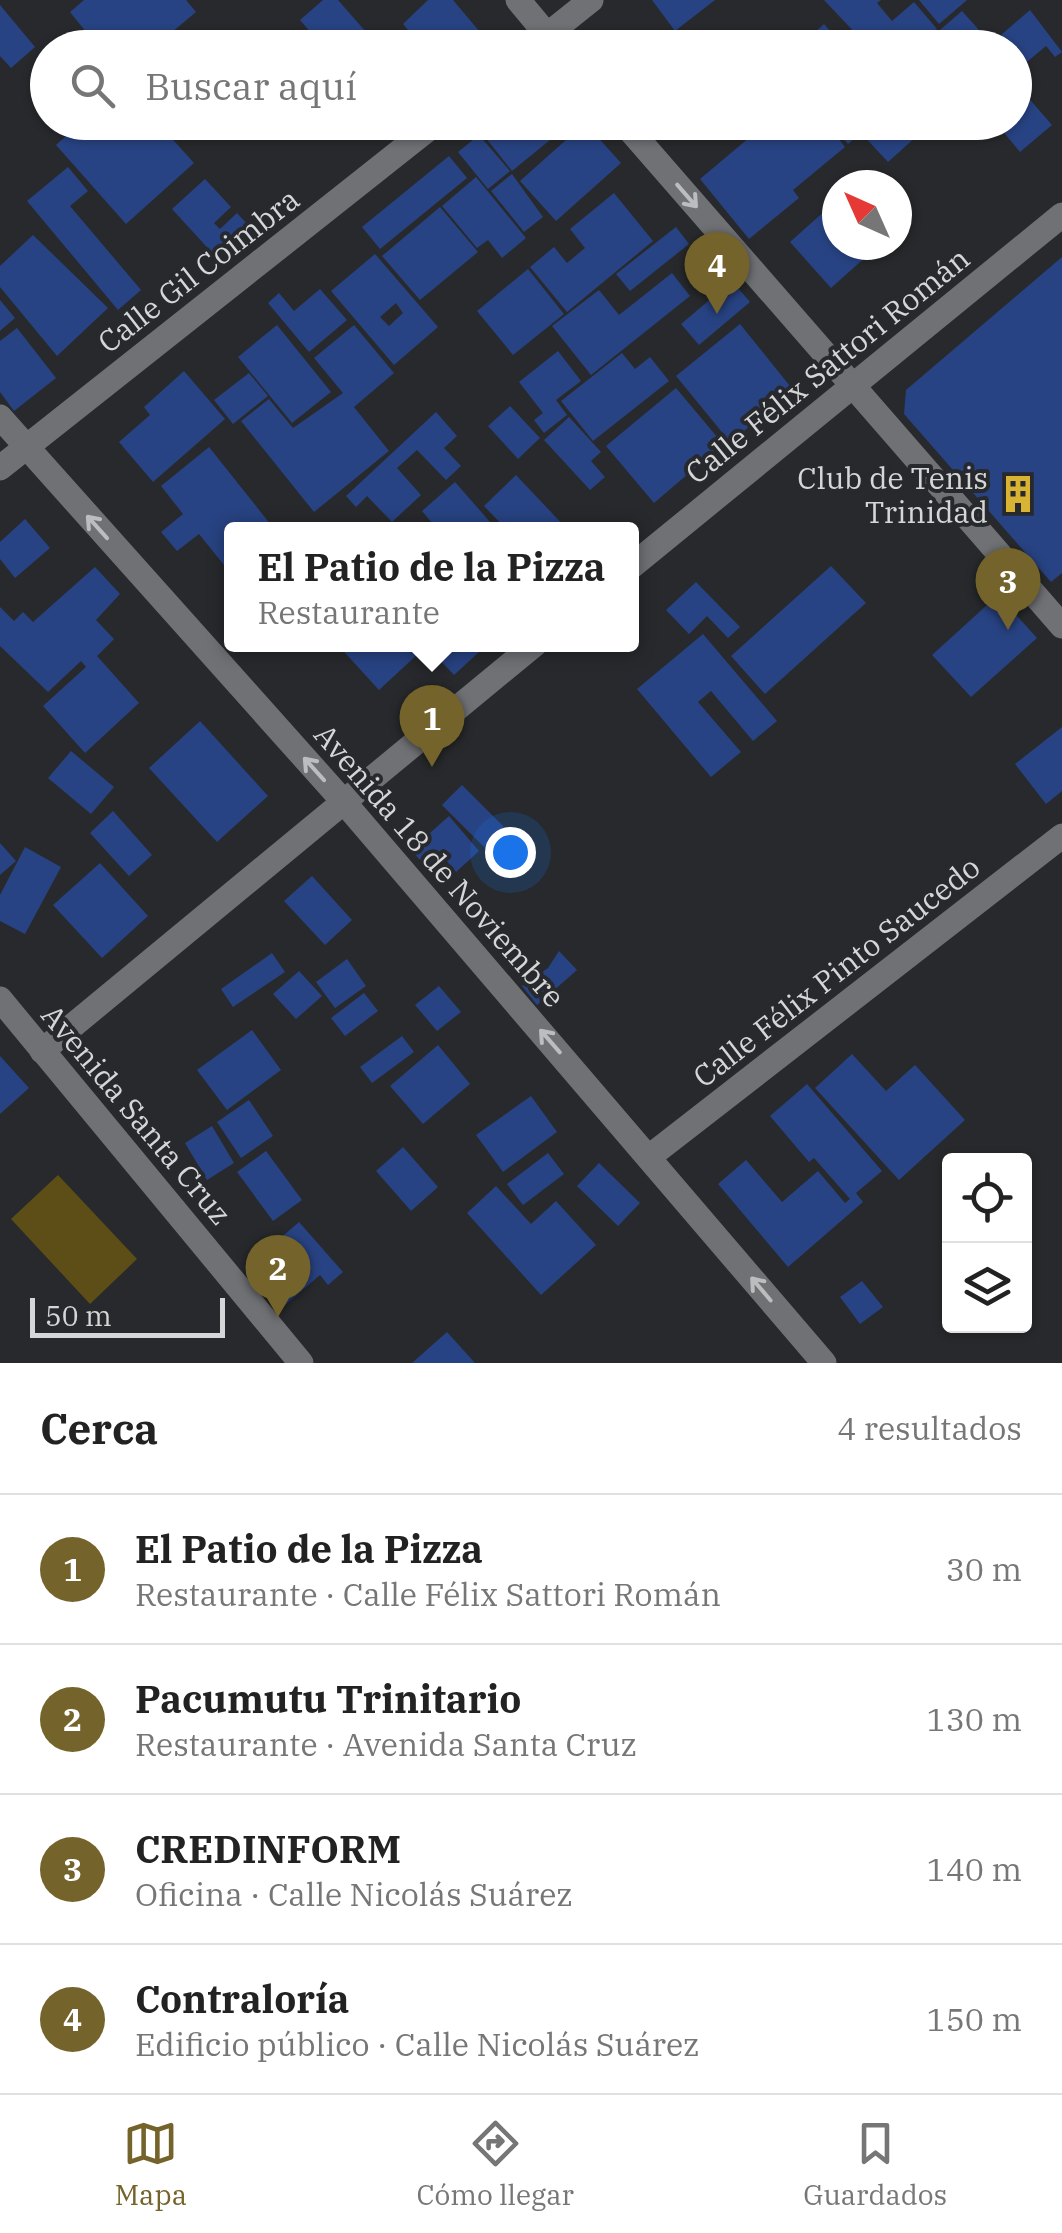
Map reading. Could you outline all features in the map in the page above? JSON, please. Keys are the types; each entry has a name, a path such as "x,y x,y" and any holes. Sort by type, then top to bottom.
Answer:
{"street":[{"path":"518,0 538,30"},
{"path":"560,30 591,0"},
{"name":"Calle Gil Coimbra","path":"0,468 413,140"},
{"path":"639,140 1062,626"},
{"name":"Calle Félix Sattori Román","path":"639,560 1062,216"},
{"name":"Avenida 18 de Noviembre","path":"0,417 342,801 824,1363"},
{"path":"42,1050 525,652"},
{"name":"Calle Félix Pinto Saucedo","path":"649,1157 1062,836"},
{"name":"Avenida Santa Cruz","path":"0,998 302,1363"}],"shaded area":[{"path":"58,1175 137,1259 90,1304 11,1219"}],"building":[{"path":"84,0 186,0 196,12 174,30 84,30 70,12"},
{"path":"323,0 338,0 364,30 309,30 300,20"},
{"path":"428,0 453,0 478,30 408,30 403,24"},
{"path":"652,0 715,0 676,30"},
{"path":"824,0 881,0 877,3 892,21 914,2 937,29 936,30 852,30"},
{"path":"919,0 967,0 939,24"},
{"path":"0,5 30,41 30,51 11,68 0,56"},
{"path":"1030,10 1062,52 1055,57 1046,46 1032,58 1032,30 1007,30"},
{"path":"962,11 979,30 940,30"},
{"path":"1032,102 1052,125 1020,152 1010,140 1032,140"},
{"path":"62,140 173,140 194,163 126,224 56,145"},
{"path":"473,140 483,140 510,171 488,189 458,152"},
{"path":"487,140 550,140 512,171"},
{"path":"566,140 600,140 621,163 556,221 520,181"},
{"path":"747,140 839,140 845,147 793,190 799,198 749,239 700,179"},
{"path":"868,140 912,140 888,162"},
{"path":"449,156 467,178 380,249 362,227"},
{"path":"68,167 88,191 70,206 141,290 118,310 27,201"},
{"path":"512,174 543,217 524,232 491,191"},
{"path":"476,177 526,238 502,258 488,240 477,248 442,206"},
{"path":"205,179 231,207 214,223 220,229 237,213 249,226 215,256 172,209"},
{"path":"614,193 653,241 567,312 530,267 554,247 567,263 585,248 570,229"},
{"path":"440,207 478,252 420,300 382,256"},
{"path":"822,213 822,260 862,260 831,288 790,242"},
{"path":"676,227 689,244 630,291 616,274"},
{"path":"33,235 108,308 57,356 0,287 0,266"},
{"path":"375,254 438,327 394,365 331,291","holes":["396,303 403,313 389,326 380,317"]},
{"name":"Club de Tenis Trinidad","path":"1062,257 1062,573 1051,582 904,414 906,390"},
{"path":"528,269 564,314 513,355 477,311"},
{"path":"672,273 690,296 591,375 552,326 599,290 619,315"},
{"path":"732,281 750,302 699,345 681,324"},
{"path":"320,289 347,320 309,352 268,303 279,293 294,311"},
{"path":"0,300 15,318 0,331"},
{"path":"740,324 794,391 730,442 676,376"},
{"path":"277,325 331,392 292,423 238,357"},
{"path":"354,325 394,373 354,407 389,451 314,512 241,421 269,399 293,428 343,393 314,358"},
{"path":"17,328 56,378 14,411 0,392 0,341"},
{"path":"558,351 581,381 556,400 567,415 544,433 534,420 543,413 519,382"},
{"path":"622,353 635,369 650,357 669,381 593,441 561,401"},
{"path":"184,371 225,419 153,482 119,442 150,415 144,407"},
{"path":"249,373 268,396 233,424 214,400"},
{"path":"676,388 723,444 654,503 606,446"},
{"path":"510,406 540,438 518,459 488,426"},
{"path":"436,412 457,436 444,448 461,466 446,480 417,450 397,468 421,495 392,522 367,496 356,507 346,496"},
{"path":"569,417 601,452 591,461 605,477 590,490 544,440"},
{"path":"209,447 269,522 224,522 224,565 199,534 177,551 161,532 183,514 161,486"},
{"path":"516,475 560,522 499,522 484,506"},
{"path":"455,482 490,522 431,522 422,511"},
{"path":"25,519 50,548 15,578 0,559 0,542"},
{"path":"831,566 866,603 765,694 731,656"},
{"path":"95,567 120,594 96,620 114,639 97,656 139,703 85,753 43,706 86,667 81,661 48,692 0,646 0,607 14,621 23,612 33,622"},
{"path":"696,582 740,627 728,638 707,616 689,634 666,610"},
{"path":"998,595 1037,638 971,697 932,655"},
{"path":"703,634 777,721 753,741 711,691 698,702 741,752 711,777 637,689"},
{"path":"344,652 420,652 379,690"},
{"path":"442,652 479,652 454,675 437,657"},
{"path":"200,721 268,796 217,842 149,768"},
{"path":"1062,727 1062,791 1046,804 1015,764"},
{"path":"71,751 114,787 91,814 48,778"},
{"path":"462,785 504,827 484,847 442,805"},
{"path":"113,811 152,855 129,876 90,833"},
{"path":"449,816 479,851 456,872 445,859 430,871 411,850"},
{"path":"0,843 16,861 0,875"},
{"path":"25,847 61,867 25,934 0,921 0,895"},
{"path":"100,863 148,916 102,958 53,905"},
{"path":"312,876 352,920 325,945 284,901"},
{"path":"559,951 577,970 537,1005 522,986 548,968"},
{"path":"272,953 285,972 233,1007 221,989"},
{"path":"347,959 366,986 335,1008 316,982"},
{"path":"299,971 322,996 296,1019 273,994"},
{"path":"439,986 461,1012 437,1031 415,1005"},
{"path":"364,993 378,1011 345,1036 331,1018"},
{"path":"252,1030 281,1070 227,1110 197,1070"},
{"path":"402,1036 414,1052 372,1083 360,1067"},
{"path":"438,1045 470,1084 423,1124 390,1086"},
{"path":"852,1054 886,1091 915,1065 965,1120 899,1180 815,1088"},
{"path":"0,1056 29,1088 0,1114"},
{"path":"807,1084 882,1171 856,1193 863,1202 788,1267 718,1184 746,1160 782,1202 818,1171 845,1203 850,1199 814,1158 809,1162 770,1116"},
{"path":"531,1096 557,1132 503,1172 476,1135"},
{"path":"249,1100 273,1136 241,1158 217,1122"},
{"path":"212,1126 234,1163 207,1180 185,1143"},
{"path":"403,1147 438,1187 411,1211 376,1171"},
{"path":"266,1151 302,1200 273,1221 237,1172"},
{"path":"548,1153 564,1174 523,1205 507,1184"},
{"path":"599,1163 640,1203 618,1226 577,1186"},
{"path":"496,1186 531,1224 556,1201 596,1245 541,1295 467,1213"},
{"path":"299,1222 343,1272 328,1285 320,1275 284,1306 249,1265"},
{"path":"862,1281 883,1307 860,1324 840,1297"},
{"path":"447,1332 475,1363 412,1363"}],"place":[{"name":"Contraloría","path":"717,314"},
{"name":"Club de Tenis Trinidad","path":"1018,494"},
{"name":"CREDINFORM","path":"1008,630"},
{"name":"El Patio de la Pizza","path":"432,767"},
{"name":"Pacumutu Trinitario","path":"278,1317"}]}
